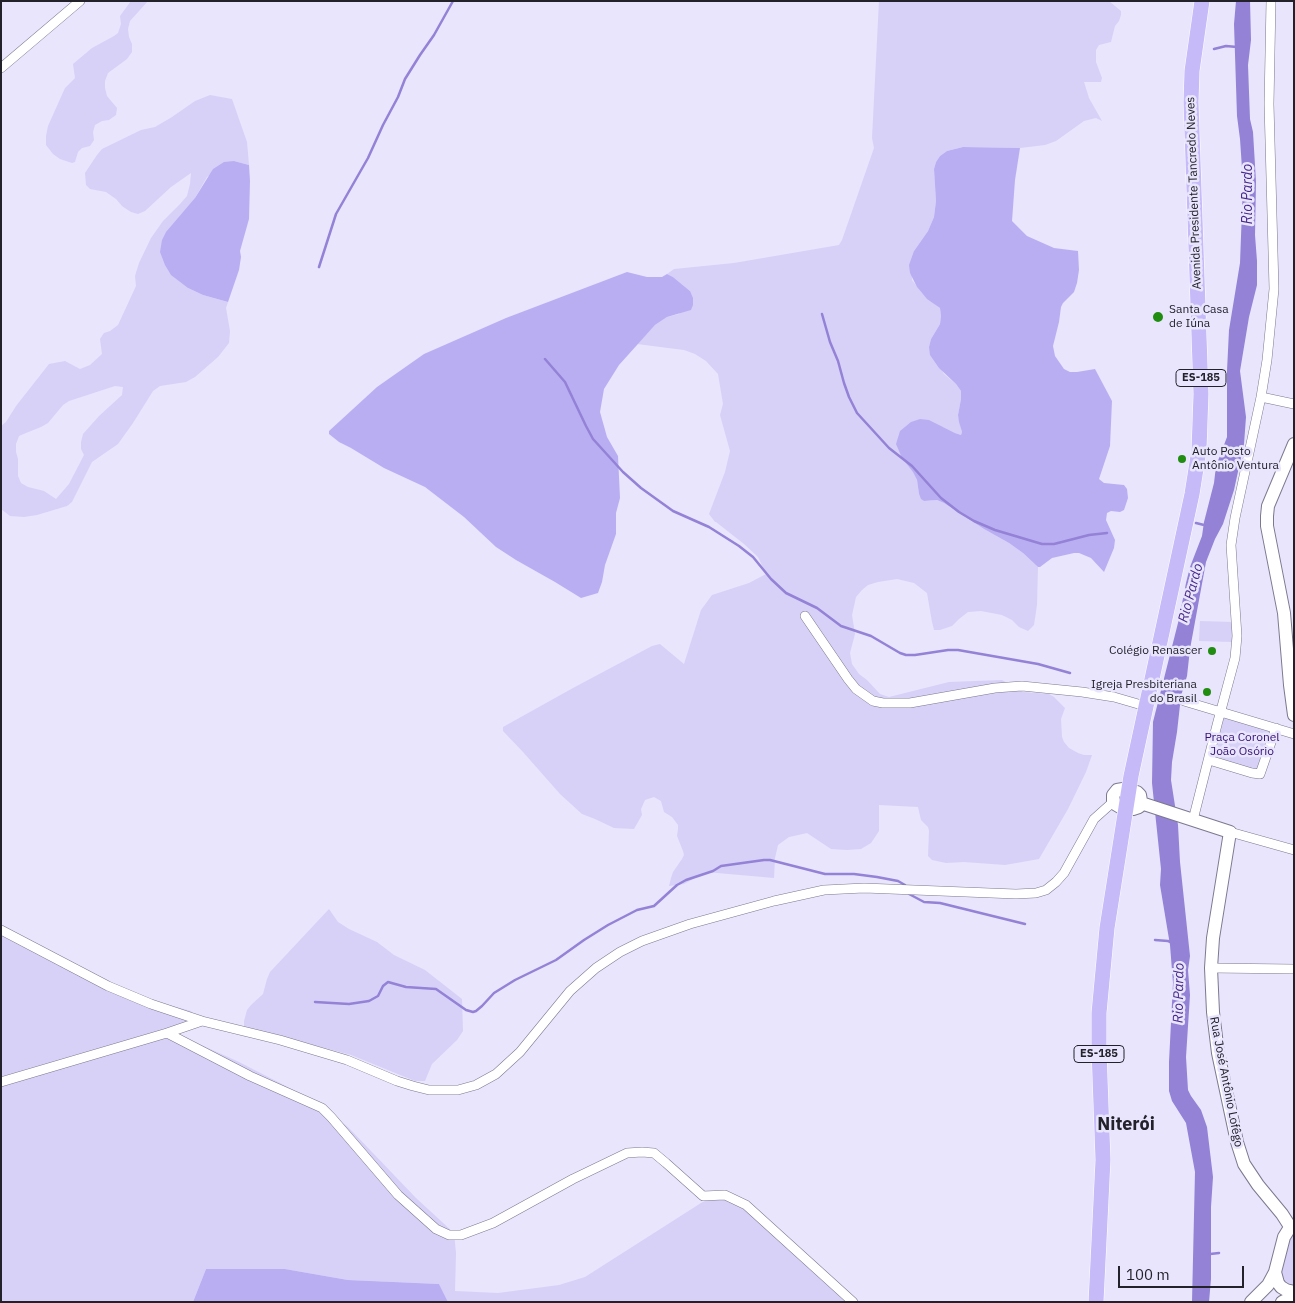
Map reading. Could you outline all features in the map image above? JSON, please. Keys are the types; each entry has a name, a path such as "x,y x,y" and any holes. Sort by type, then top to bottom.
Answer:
{"main road":[{"name":"Avenida Presidente Tancredo Neves","path":"1137,750 1192,494 1199,450 1201,394 1191,102 1192,71 1202,1"},
{"path":"1130,799 1137,750"},
{"path":"1130,799 1136,780 1137,750"},
{"name":"ES-185","path":"1096,1302 1103,1160 1098,1013 1107,928 1122,827 1130,799"}],"street":[{"path":"1,68 80,1"},
{"path":"1193,820 1232,670 1236,647 1231,545 1234,518 1261,397 1267,360 1274,289 1269,104 1271,1"},
{"path":"1261,397 1294,404"},
{"path":"1294,444 1268,506 1267,521 1284,613 1292,712 1294,715"},
{"path":"805,616 856,689 873,701 890,704 910,702 995,688 1022,686 1082,692 1145,706"},
{"path":"1184,701 1294,734"},
{"path":"1208,760 1260,774 1276,728"},
{"path":"1,930 108,986 151,1004 202,1021 280,1040 347,1060 396,1081 429,1090 458,1090 476,1085 496,1074 520,1052 570,991 596,968 620,952 642,941 690,924 774,901 824,890 864,888 1016,894 1036,893 1046,890 1064,873 1094,820 1130,799 1230,832 1294,850"},
{"name":"Rua José Antônio Lofêgo","path":"1230,832 1224,861 1210,968 1218,1053 1244,1164 1258,1185 1292,1227"},
{"path":"1210,968 1294,969"},
{"path":"1,1082 202,1021"},
{"path":"167,1033 250,1076 322,1108 398,1195 436,1229 449,1235 461,1235 493,1223 573,1179 627,1153 642,1152 654,1154 703,1196 725,1195 746,1206 853,1302"},
{"path":"1251,1302 1264,1290 1275,1272 1284,1237 1292,1227"},
{"path":"1275,1272 1278,1282 1282,1287 1294,1292"},
{"path":"1282,1302 1294,1296"}],"green space":[{"path":"131,1 148,1 130,21 128,29 132,52 127,59 108,73 105,81 107,96 117,108 116,115 109,120 95,125 93,132 94,140 90,146 82,148 78,152 75,162 72,163 60,159 46,145 46,136 48,126 65,88 75,78 73,64 92,48 118,33 121,24 120,16"},
{"path":"879,1 1109,1 1121,11 1111,42 1099,45 1096,50 1096,62 1102,78 1101,82 1084,82 1089,98 1102,121 1096,118 1084,121 1056,141 1045,145 1020,148 963,147 947,151 940,156 934,169 936,201 934,217 928,231 914,251 912,280 922,293 940,308 940,324 931,339 929,347 944,374 961,391 958,415 962,432 961,435 943,427 902,458 913,471 917,480 919,494 924,501 937,500 944,503 1009,543 1038,567 1037,605 1034,625 1028,631 1002,615 981,611 968,612 952,626 934,630 927,593 914,583 897,579 868,585 856,597 852,615 855,634 850,653 852,664 859,674 880,694 889,697 949,682 1002,680 1023,692 1049,694 1065,708 1061,719 1064,742 1069,748 1078,753 1092,755 1068,809 1039,859 1005,865 964,862 946,863 932,860 928,856 928,827 921,820 918,807 879,805 879,831 871,843 861,849 831,849 807,833 789,837 778,845 774,878 706,872 684,884 669,886 673,872 684,855 677,836 678,825 672,817 664,812 661,801 654,797 645,800 641,809 642,815 634,829 614,828 582,814 560,794 503,731 503,727 652,646 660,644 684,664 701,610 712,595 749,583 766,574 758,557 715,522 709,514 725,472 730,451 720,415 723,404 718,374 706,361 695,354 684,350 637,344 655,325 667,317 679,314 690,291 667,274 674,269 734,263 839,245 874,148 872,138"},
{"path":"210,95 232,99 247,142 249,165 234,161 207,177 195,198 188,288 203,295 228,302 226,308 230,331 229,343 218,357 195,377 186,382 160,386 153,391 118,444 92,462 72,502 67,506 37,515 24,517 10,516 1,509 1,426 6,422 49,364 65,361 80,369 90,365 102,354 100,339 104,333 118,325 136,286 135,276 139,263 151,238 163,221 187,196 191,173 171,187 145,211 138,214 122,206 106,192 90,189 86,185 85,173 102,149 141,130 155,127 195,101","holes":["115,386 123,387 122,395 83,434 81,449 84,455 69,484 56,499 44,491 21,483 18,476 16,452 19,436 48,423 63,405 69,401"]},
{"path":"1200,621 1233,622 1232,642 1199,641"},
{"name":"Praça Coronel João Osório","path":"1224,717 1270,731 1259,771 1215,758"},
{"path":"329,909 338,922 377,942 394,955 425,970 462,999 463,1031 457,1040 432,1064 425,1081 415,1081 351,1055 244,1027 247,1010 263,994 270,972"},
{"path":"1,926 79,969 147,999 191,1011 193,1015 179,1033 181,1036 237,1061 319,1104 348,1127 416,1198 454,1233 456,1253 455,1291 498,1293 559,1285 585,1277 701,1203 720,1193 727,1192 856,1302 448,1302 439,1284 348,1280 285,1269 206,1269 193,1302 1,1302"},
{"path":"1294,1233 1294,1285 1286,1282 1282,1272 1290,1239"}],"shaded area":[{"path":"963,147 1020,148 1012,221 1027,236 1054,248 1078,251 1079,270 1077,283 1074,292 1061,307 1053,346 1055,356 1064,369 1070,372 1077,372 1095,369 1112,401 1110,446 1099,479 1104,483 1124,485 1127,489 1128,498 1124,510 1107,513 1106,520 1115,540 1114,548 1104,572 1091,558 1079,553 1052,558 1038,567 1009,543 944,503 937,500 924,501 919,494 917,480 902,458 896,444 900,431 911,422 920,419 929,420 961,435 962,432 958,415 961,391 939,368 930,355 931,339 940,324 940,308 927,299 917,287 910,273 909,265 914,251 928,231 934,217 936,201 934,169 936,162 947,151"},
{"path":"234,161 249,165 249,219 240,251 239,270 228,302 203,295 188,288 171,275 160,252 162,240 166,232 195,198 213,169 224,162"},
{"path":"627,272 647,277 662,277 667,274 673,277 690,291 693,305 691,310 667,317 655,325 619,365 604,389 600,412 607,437 618,456 620,498 616,513 616,534 598,593 581,598 516,560 496,547 464,517 425,487 384,468 339,442 329,434 329,431 377,387 424,354 506,318"},
{"path":"206,1269 285,1269 348,1280 439,1284 448,1302 193,1302"}],"water":[{"name":"Rio Pardo","path":"1236,1 1250,1 1251,40 1248,65 1250,119 1253,132 1256,182 1255,235 1257,285 1249,317 1240,371 1246,417 1244,444 1234,490 1223,524 1206,562 1187,676 1181,696 1171,780 1178,825 1190,956 1188,970 1190,995 1186,1057 1188,1090 1201,1110 1207,1127 1213,1177 1209,1302 1192,1302 1195,1172 1186,1123 1172,1101 1169,1091 1173,983 1170,945 1160,885 1161,869 1152,783 1153,722 1190,567 1202,536 1216,466 1227,437 1229,330 1240,263 1243,183 1237,116 1234,24"}],"waterway":[{"path":"319,267 336,214 368,158 405,79 434,35 453,1"},
{"path":"1214,49 1226,46 1237,47"},
{"path":"822,314 844,383 857,413 889,448 912,466 941,498 959,512 995,530 1042,544 1054,544 1089,535 1107,533"},
{"path":"545,359 565,382 593,439 623,472 641,488 673,511 709,527 739,546 753,557 771,579 786,593 817,608 841,626 871,636 906,655 958,650 1038,664 1070,673"},
{"path":"1196,523 1204,525"},
{"path":"315,1002 349,1004 369,1001 378,996 383,986 388,982 406,987 436,989 466,1010 476,1011 494,993 515,980 556,960 608,925 637,910 654,906 677,885 686,880 713,871 721,866 770,860 825,874 854,874 877,877 898,881 905,885"},
{"path":"909,894 924,902 940,903 1025,924"},
{"path":"1155,940 1173,943"},
{"path":"1210,1254 1219,1253"}],"place":[{"name":"Santa Casa de Iúna","path":"1158,317"},
{"name":"Auto Posto Antônio Ventura","path":"1182,459"},
{"name":"Colégio Renascer","path":"1212,651"},
{"name":"Igreja Presbiteriana do Brasil","path":"1207,692"}],"district":[{"name":"Niterói","path":"1126,1125"}]}
